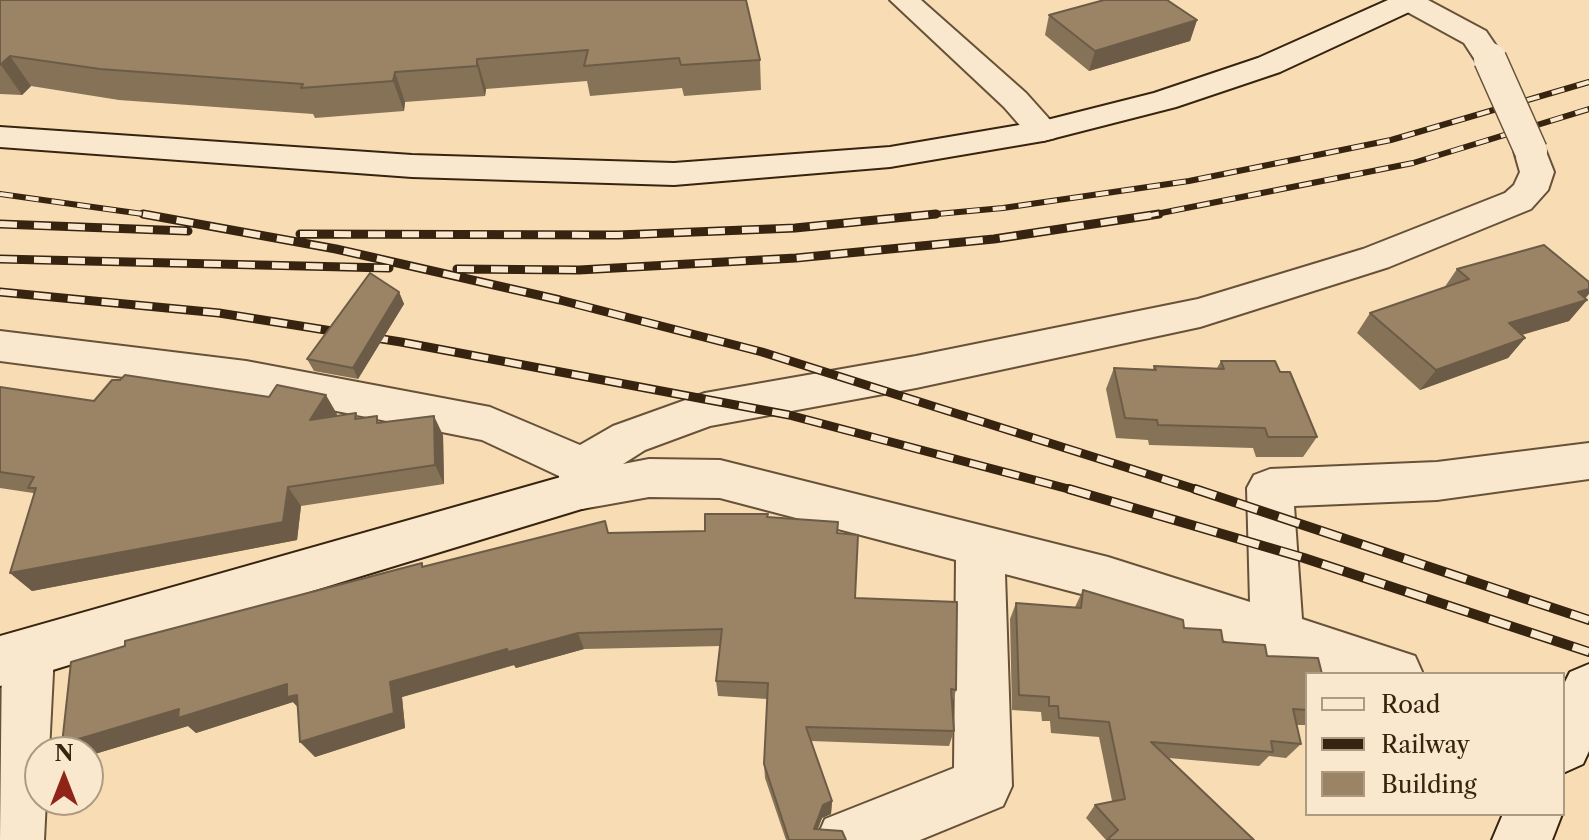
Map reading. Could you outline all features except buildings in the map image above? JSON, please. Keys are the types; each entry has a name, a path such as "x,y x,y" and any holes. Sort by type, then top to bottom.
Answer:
{"street":[{"path":"904,0 1015,100 1043,131"},
{"path":"0,137 412,166 674,174 890,157 1043,131 1165,100 1269,65 1411,1 1475,37 1490,59 1531,151 1537,172 1530,190 1518,201 1376,258 1200,313 916,372 705,410 629,438 582,478"},
{"path":"0,346 246,377 490,424 582,478"},
{"path":"1277,634 1270,488 1437,481 1589,461"},
{"path":"14,840 14,657 582,478 720,479 1108,579 1390,672"},
{"path":"846,840 983,786 980,547"},
{"path":"1522,840 1532,816"}],"railway":[{"path":"925,215 1003,208 1189,181 1391,140 1589,82"},
{"path":"1147,216 1413,163 1589,109"},
{"path":"0,194 144,214"},
{"path":"144,214 157,216"},
{"path":"144,214 336,249 560,300 762,352 1201,491"},
{"path":"925,215 936,214"},
{"path":"1147,216 1159,214"},
{"path":"300,234 618,235 795,228 925,215"},
{"path":"915,216 925,215"},
{"path":"457,269 579,270 796,258 994,239 1147,216"},
{"path":"0,224 188,231"},
{"path":"0,259 389,268"},
{"path":"0,292 219,313 401,342 789,415 1074,490"},
{"path":"1069,489 1074,490"},
{"path":"1195,489 1589,620"},
{"path":"1074,490 1304,558 1589,652"}]}
